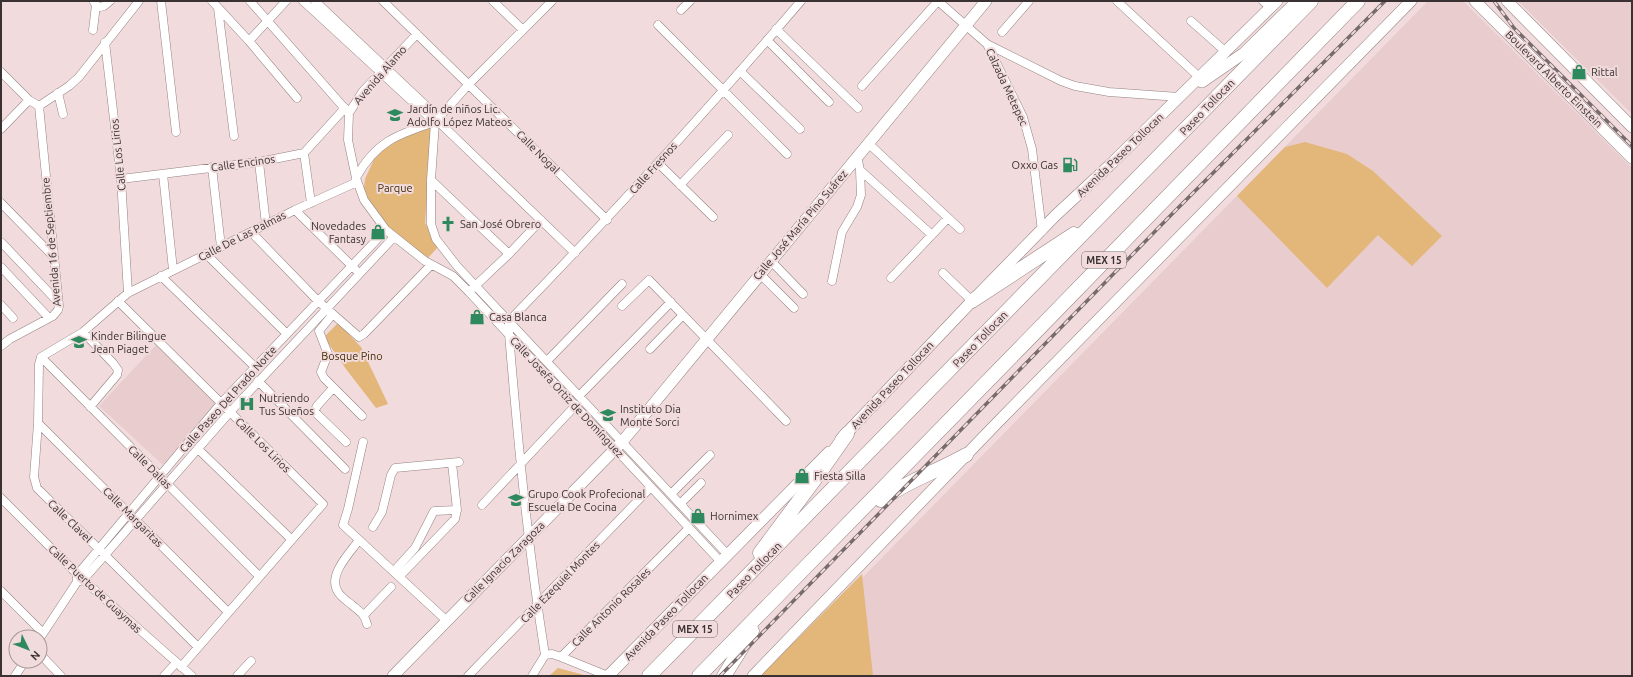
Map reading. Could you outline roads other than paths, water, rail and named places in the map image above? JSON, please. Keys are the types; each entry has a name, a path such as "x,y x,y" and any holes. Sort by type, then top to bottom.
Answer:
{"highway":[{"name":"Paseo Tollocan","path":"649,676 742,583 1311,1"},
{"name":"MEX 15","path":"699,676 852,522 1107,257 1358,1"},
{"path":"972,301 1095,222"},
{"path":"742,583 757,557 822,471 847,434"},
{"path":"852,522 889,494 908,482 945,467 966,455"},
{"path":"724,676 768,606"}],"main road":[{"name":"Calle José María Pino Suárez","path":"619,446 986,1"},
{"name":"Avenida Paseo Tollocan","path":"1179,97 1244,53 1297,1"},
{"path":"1265,150 1285,120 1400,1"},
{"path":"753,676 966,455 1411,1"},
{"name":"Boulevard Alberto Einstein","path":"1475,1 1632,158"},
{"name":"Boulevard Alberto Einstein","path":"1507,1 1632,127"},
{"name":"Avenida Paseo Tollocan","path":"608,676 847,434 972,301 1042,230 1226,52 1270,3"},
{"name":"Calle Ignacio Zaragoza","path":"393,676 619,446"}],"street":[{"path":"95,3 100,8 110,1"},
{"path":"1,72 29,100 39,106 79,77 105,42 139,1"},
{"path":"161,1 176,132"},
{"path":"212,1 249,41 297,98"},
{"path":"250,1 347,111 304,153 311,203"},
{"path":"249,41 286,1"},
{"path":"302,1 383,70 575,253"},
{"path":"315,1 383,70"},
{"name":"Calle Nogal","path":"383,1 607,220"},
{"path":"493,1 523,30"},
{"path":"356,180 364,164 382,145 401,133 439,122 469,84 552,1"},
{"path":"681,10 690,1"},
{"name":"Calle Fresnos","path":"509,321 607,220 740,71 800,1"},
{"path":"862,86 938,1"},
{"name":"Calzada Metepec","path":"938,1 986,44 1023,117 1032,149 1042,230"},
{"path":"1002,32 1029,1"},
{"path":"1117,1 1199,77"},
{"path":"93,30 95,3"},
{"path":"218,8 234,136"},
{"path":"1192,21 1226,52"},
{"path":"658,25 787,154"},
{"path":"776,29 858,108"},
{"name":"Avenida Alamo","path":"386,230 364,200 356,180 348,140 347,111 417,34"},
{"path":"767,40 829,102"},
{"name":"Calle Los Lirios","path":"105,42 121,179 128,293"},
{"path":"986,44 1061,81 1075,86 1109,92 1179,97"},
{"path":"740,71 800,129"},
{"path":"58,93 63,114"},
{"path":"1,129 29,100"},
{"name":"Avenida 16 de Septiembre","path":"1,346 49,318 58,310 39,106"},
{"name":"Calle Josefa Ortiz de Domínguez","path":"439,122 431,180 431,219 436,239 458,266 579,396 652,487 689,528 724,558"},
{"path":"680,185 728,135"},
{"path":"868,143 960,229"},
{"name":"Calle Encinos","path":"121,179 259,162 304,153"},
{"path":"832,282 842,232 857,207 860,195 860,170 857,156"},
{"path":"259,162 266,225"},
{"path":"658,163 713,217"},
{"path":"212,168 221,247"},
{"path":"860,170 932,235"},
{"path":"163,174 173,270"},
{"name":"Calle De Las Palmas","path":"41,357 83,332 128,293 356,180"},
{"path":"431,180 509,254"},
{"path":"1,203 54,257"},
{"path":"295,210 352,267 360,273"},
{"path":"891,278 948,218"},
{"path":"469,292 509,254 541,220"},
{"name":"Calle Josefa Ortiz de Domínguez","path":"386,230 431,265 450,274 469,292 576,405 671,494 724,558"},
{"name":"Calle Paseo Del Prado Norte","path":"45,629 79,579 101,552 128,512 222,402 386,230"},
{"path":"251,232 332,315 358,337 361,336 431,265"},
{"name":"Calle Paseo Del Prado Norte","path":"101,552 136,519 258,381 394,237"},
{"path":"2,243 58,302"},
{"path":"206,254 286,334"},
{"path":"771,261 803,294"},
{"path":"1,267 49,318"},
{"path":"943,273 972,301"},
{"path":"760,274 794,308"},
{"path":"161,276 255,367"},
{"path":"622,306 649,280 786,421"},
{"path":"547,361 622,284"},
{"name":"Calle Los Lirios","path":"118,301 222,402 230,412 323,504 292,539"},
{"path":"579,396 671,302"},
{"path":"2,308 13,318"},
{"path":"332,315 319,331 328,354 321,372 333,388 362,416"},
{"path":"650,349 683,315"},
{"path":"509,321 520,466 528,538 545,655 532,676"},
{"path":"83,332 118,370 117,375 90,407"},
{"name":"Calle Dalias","path":"41,357 259,576"},
{"name":"Calle Clavel","path":"41,357 38,364 38,423 34,482 41,493 198,647"},
{"path":"258,381 345,470"},
{"path":"333,388 315,410 317,414 346,442"},
{"path":"482,505 576,405"},
{"name":"Calle Margaritas","path":"38,423 228,612"},
{"path":"363,442 343,525 397,573 447,621"},
{"path":"164,676 198,647 292,539 198,449"},
{"path":"671,494 710,455"},
{"path":"372,527 382,512 391,475 395,468 456,462 457,510 453,523 416,554 397,573"},
{"path":"680,504 701,483"},
{"name":"Calle Ezequiel Montes","path":"468,676 652,487"},
{"name":"Calle Puerto de Guaymas","path":"1,498 79,579 192,676"},
{"path":"416,554 419,542 430,516 434,512 457,510"},
{"name":"Calle Antonio Rosales","path":"561,657 689,528"},
{"path":"359,540 338,569 335,579 336,587 340,595 364,615 367,624"},
{"path":"364,615 391,587"},
{"path":"1,591 36,629"},
{"path":"545,655 552,654 608,676"},
{"path":"237,676 251,661"},
{"path":"48,662 62,676"}],"railway":[{"path":"720,676 1175,211 1385,1"},
{"path":"1494,1 1514,28 1632,146"}],"place":[{"name":"Rittal","path":"1579,72"},
{"name":"Jardín de niños Lic. Adolfo López Mateos","path":"395,115"},
{"name":"Oxxo Gas","path":"1070,165"},
{"name":"San José Obrero","path":"448,224"},
{"name":"Novedades Fantasy","path":"378,232"},
{"name":"Casa Blanca","path":"477,317"},
{"name":"Kinder Bilingue Jean Piaget","path":"79,342"},
{"name":"Nutriendo Tus Sueños","path":"247,404"},
{"name":"Instituto Dia Monte Sorci","path":"608,415"},
{"name":"Fiesta Silla","path":"802,476"},
{"name":"Grupo Cook Profecional Escuela De Cocina","path":"516,500"},
{"name":"Hornimex","path":"698,516"}],"park label":[{"name":"Parque","path":"395,188"},
{"name":"Bosque Pino","path":"352,356"}]}
